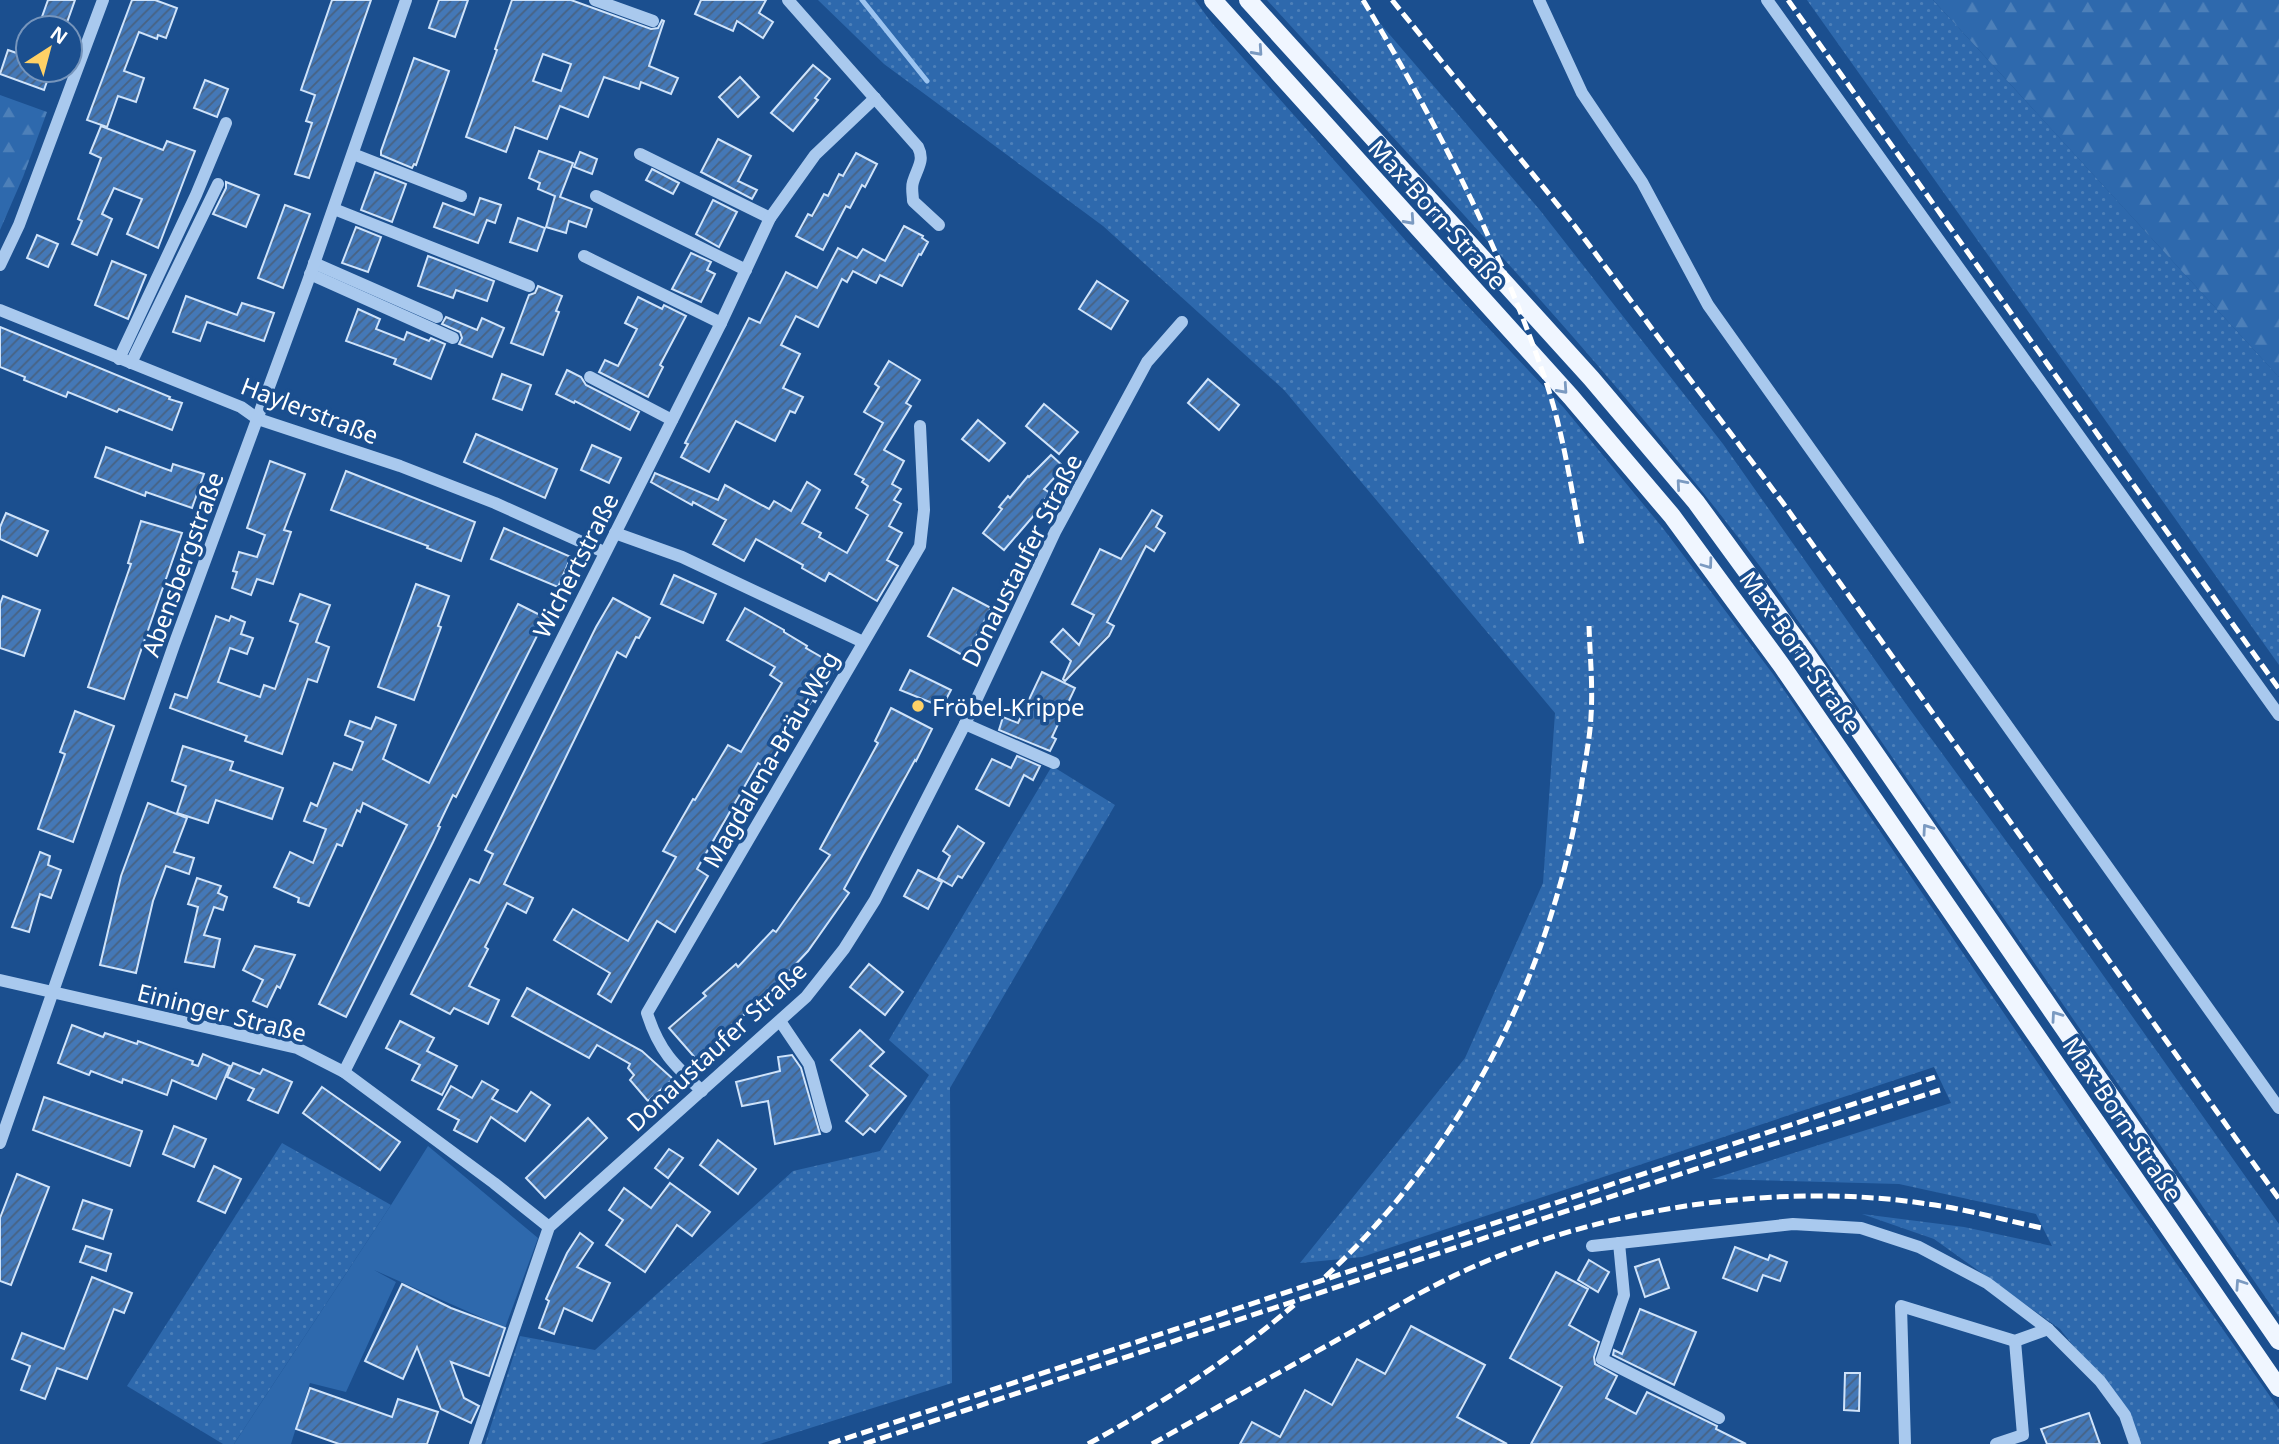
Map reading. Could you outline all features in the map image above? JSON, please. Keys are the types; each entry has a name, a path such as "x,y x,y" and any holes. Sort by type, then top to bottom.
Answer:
{"main road":[{"name":"Max-Born-Straße","path":"1213,0 1571,397 1672,516 1782,666 2279,1388"},
{"name":"Max-Born-Straße","path":"1248,0 1591,378 1696,502 1806,653 2279,1340"}],"street":[{"path":"0,265 19,225 103,0"},
{"name":"Abensbergstraße","path":"0,1143 170,657 334,209 406,0"},
{"path":"595,0 653,21"},
{"path":"788,0 918,147 922,155 921,165 912,185 913,201 939,225"},
{"path":"1539,0 1582,93 1642,182 1709,305 2279,1108"},
{"path":"1767,0 2279,715"},
{"name":"Wichertstraße","path":"344,1072 721,323 770,218 815,155 875,98"},
{"path":"125,361 226,123"},
{"path":"353,154 461,196"},
{"path":"640,155 770,218"},
{"path":"125,361 218,184"},
{"path":"596,196 746,270"},
{"path":"334,209 529,286"},
{"path":"584,256 721,323"},
{"path":"311,273 437,317"},
{"path":"311,273 412,327"},
{"path":"311,273 453,338"},
{"name":"Haylerstraße","path":"0,310 242,407 258,419 400,466 495,503 604,552"},
{"name":"Donaustaufer Straße","path":"549,1227 806,997 844,949 874,900 965,723 1055,532 1147,362 1182,322"},
{"path":"590,377 672,420"},
{"name":"Magdalena-Bräu-Weg","path":"702,1091 670,1061 652,1029 647,1013 920,546 924,510 920,426"},
{"path":"615,533 682,557 863,642"},
{"path":"965,723 1054,763"},
{"name":"Eininger Straße","path":"0,980 297,1048 344,1072 549,1227"},
{"path":"780,1021 809,1064 826,1127"},
{"path":"1592,1246 1793,1224 1861,1228 1919,1247 1987,1283 2048,1329 2100,1381 2125,1415 2136,1444"},
{"path":"475,1444 549,1227"},
{"path":"1619,1243 1624,1295 1602,1359 1719,1418"},
{"path":"1905,1444 1901,1306 2015,1341 2048,1329"},
{"path":"1996,1444 2024,1439 2015,1341"}],"green space":[{"path":"818,0 1195,0 1211,22 1407,242 1564,408 1662,527 1773,674 2112,1172 2279,1409 2279,1444 2135,1444 2123,1409 2060,1329 1934,1239 1862,1214 1964,1227 2052,1246 2036,1214 1899,1184 1712,1179 1951,1103 1934,1067 1362,1257 1300,1263 1465,1058 1543,883 1555,713 1284,390 1103,226 884,64"},
{"path":"1267,0 1360,0 1539,209 1723,444 2279,1224 2279,1317 1765,573 1707,498 1586,352"},
{"path":"1807,0 1933,0 2279,377 2279,665"},
{"path":"1933,0 2279,0 2279,377 2277,375"},
{"path":"0,95 47,112 0,230"},
{"path":"1052,766 1115,805 950,1088 952,1383 760,1444 485,1444 520,1336 595,1350 793,1171 880,1151 929,1075 889,1040"},
{"path":"282,1143 391,1205 234,1444 223,1444 127,1386"},
{"path":"428,1146 538,1238 505,1328 374,1270 396,1282 346,1392 310,1383 291,1444 234,1444 391,1205"}],"building":[{"path":"48,0 75,0 70,14 43,14"},
{"path":"132,0 155,0 177,8 166,38 158,35 157,39 139,32 124,71 144,78 136,102 118,96 107,127 87,120"},
{"path":"332,0 371,0 309,178 295,174 312,123 306,121 315,95 301,90"},
{"path":"439,0 468,0 455,37 429,28"},
{"path":"512,0 571,0 651,29 658,28 662,20 664,21 649,66 678,78 671,94 641,82 639,89 604,77 588,117 560,106 547,139 515,127 506,152 466,137 497,50 495,49","holes":["543,54 571,64 561,91 533,81"]},
{"path":"701,0 766,0 759,13 773,22 763,38 737,21 733,31 695,14"},
{"path":"8,50 14,52 14,79 0,74"},
{"path":"414,58 449,71 416,165 412,168 381,155 381,151"},
{"path":"813,65 830,79 815,98 818,100 793,131 771,113"},
{"path":"740,77 759,97 738,117 719,97"},
{"path":"205,80 228,89 217,117 194,108"},
{"path":"28,84 46,84 44,90"},
{"path":"101,126 163,150 167,141 195,151 158,248 127,234 142,199 114,188 102,214 112,219 97,255 72,244 82,221 78,219 101,158 90,153"},
{"path":"718,139 751,156 738,181 757,190 752,199 701,172"},
{"path":"539,151 573,163 560,197 592,209 586,227 569,221 566,233 546,227 555,196 538,189 540,183 529,178"},
{"path":"580,152 597,159 592,174 574,167"},
{"path":"856,153 877,164 850,208 846,206 823,250 796,236 808,214 812,216 824,194 828,196 839,174 843,176"},
{"path":"652,169 679,183 673,194 646,180"},
{"path":"375,172 406,184 392,222 361,210"},
{"path":"226,182 259,195 246,227 213,214 226,188"},
{"path":"480,198 501,205 495,223 487,220 478,243 434,227 443,203 474,215"},
{"path":"713,200 737,212 719,247 696,234"},
{"path":"285,205 310,214 283,288 258,278"},
{"path":"518,218 545,228 537,251 510,242"},
{"path":"904,226 923,236 928,242 902,286 880,275 876,283 853,271 847,282 842,279 818,327 796,316 781,345 800,354 783,388 803,397 795,413 790,411 775,441 736,421 709,472 681,457 688,444 685,443 749,318 760,323 786,272 817,288 838,248 857,258 863,249 885,261"},
{"path":"356,227 381,237 368,272 342,263"},
{"path":"37,235 58,244 48,267 27,258"},
{"path":"691,253 711,262 707,270 715,274 701,302 672,289"},
{"path":"428,256 494,281 487,301 456,290 453,298 418,286"},
{"path":"112,261 146,275 128,319 95,305"},
{"path":"1097,281 1128,301 1111,329 1079,309"},
{"path":"538,286 562,296 543,355 511,343 529,295 535,293"},
{"path":"186,296 237,315 242,303 274,313 264,341 207,322 200,341 173,332"},
{"path":"638,297 662,309 664,305 686,316 660,365 663,367 648,397 599,372 605,360 618,366 637,329 625,323"},
{"path":"358,309 380,319 376,329 404,340 407,332 445,344 431,379 394,364 396,359 346,341"},
{"path":"446,317 477,330 482,318 504,328 492,357 459,344 462,338 460,332 442,324"},
{"path":"0,327 182,403 172,430 68,392 66,397 0,367"},
{"path":"889,361 920,380 906,403 911,406 884,450 904,461 892,484 901,489 894,500 901,504 889,526 902,533 887,560 898,566 877,601 829,573 825,581 802,568 803,565 756,539 744,561 713,544 726,520 651,482 655,473 718,500 725,485 769,509 774,501 791,511 807,482 820,490 802,523 821,533 819,537 847,553 868,515 856,508 868,486 862,482 864,479 855,474 883,423 864,412 879,387 875,384"},
{"path":"567,370 581,377 586,385 639,412 630,430 556,394"},
{"path":"502,374 531,385 522,410 493,399"},
{"path":"1208,379 1239,405 1219,430 1188,403"},
{"path":"1044,404 1078,432 1059,454 1026,426"},
{"path":"978,420 1005,443 989,461 962,439"},
{"path":"476,434 557,469 545,498 464,462"},
{"path":"592,445 621,458 609,483 581,470"},
{"path":"106,447 171,471 173,464 204,474 192,508 146,492 145,496 95,477"},
{"path":"1051,455 1064,467 1044,489 1050,493 1042,506 1004,550 983,533 1002,509 999,507 1008,496 1010,498 1028,476"},
{"path":"270,461 305,474 284,530 291,532 273,584 257,579 251,595 232,588 237,572 233,571 239,552 257,557 265,535 247,528"},
{"path":"346,471 475,522 461,561 331,510"},
{"path":"1152,510 1162,516 1156,527 1165,533 1154,551 1146,546 1107,622 1114,626 1109,636 1065,681 1063,679 1071,661 1051,642 1063,629 1079,645 1094,615 1072,604 1100,549 1121,559"},
{"path":"6,513 48,531 37,556 0,539 0,527"},
{"path":"141,521 182,533 124,699 88,687 131,564 128,563"},
{"path":"504,528 571,557 558,587 491,559"},
{"path":"674,575 716,594 703,623 661,604"},
{"path":"416,584 449,596 438,626 441,627 414,700 378,687"},
{"path":"953,588 991,608 966,657 928,636"},
{"path":"300,594 330,605 316,642 329,647 317,682 308,679 282,754 245,741 247,736 170,708 175,694 187,698 216,616 229,621 231,616 245,622 241,634 253,638 247,654 230,648 218,682 260,697 264,685 275,689 298,624 290,621"},
{"path":"3,596 40,610 24,656 0,648 0,604"},
{"path":"613,598 650,618 626,657 617,652 504,884 533,898 526,913 507,903 469,986 499,1000 488,1024 454,1008 450,1014 411,994 470,879 479,883 493,854 485,850"},
{"path":"518,604 546,618 456,797 453,795 433,842 346,1017 319,1004 407,825 363,803 360,812 357,810 342,846 337,844 309,906 298,902 299,898 274,887 290,852 313,863 326,829 304,821 311,803 317,806 334,763 352,770 363,742 345,735 350,721 371,729 376,717 396,725 383,759 429,783"},
{"path":"745,608 784,630 807,646 806,648 837,666 815,702 812,700 770,770 758,763 697,869 708,876 675,932 657,921 611,1002 598,994 610,973 554,940 573,909 628,941 676,857 663,851 693,799 695,800 728,745 741,752 782,683 770,675 775,667 727,640"},
{"path":"910,670 951,690 942,707 900,690"},
{"path":"1042,672 1075,688 1052,737 1056,739 1050,751 999,730 1003,717 1018,723"},
{"path":"891,708 932,729 844,889 849,893 808,951 764,998 718,1037 721,1040 697,1060 669,1028 706,996 703,993 736,964 738,967 773,930 776,932 830,855 820,849 878,743 875,741"},
{"path":"75,711 114,726 73,842 38,829 65,754 60,752"},
{"path":"183,746 233,762 230,770 283,788 272,819 216,800 208,823 177,813 186,786 172,781"},
{"path":"1017,756 1040,766 1033,780 1024,775 1009,806 976,789 992,759 1011,768"},
{"path":"148,803 187,818 174,852 194,858 189,874 166,866 153,901 136,973 100,965 121,876"},
{"path":"958,826 984,843 962,878 958,876 952,886 938,878 950,856 943,851"},
{"path":"40,852 50,856 48,865 61,870 51,898 40,894 29,932 12,927"},
{"path":"918,870 942,882 928,909 904,896"},
{"path":"197,878 221,886 218,893 227,897 223,910 214,907 204,935 220,939 214,967 185,962 198,907 188,904"},
{"path":"255,946 295,955 280,988 277,986 267,1007 253,1001 263,980 243,970"},
{"path":"869,964 903,992 885,1015 850,987"},
{"path":"527,988 642,1051 673,1079 648,1101 630,1080 634,1075 628,1068 630,1064 597,1045 589,1058 512,1016"},
{"path":"400,1021 434,1038 427,1051 457,1066 442,1095 412,1080 420,1065 386,1048"},
{"path":"72,1025 103,1037 105,1033 137,1044 138,1041 193,1061 192,1064 198,1066 203,1054 230,1066 216,1099 172,1080 167,1095 123,1079 122,1083 91,1071 89,1075 58,1063"},
{"path":"860,1030 884,1052 870,1066 906,1096 875,1132 870,1128 863,1135 846,1121 868,1095 831,1060"},
{"path":"792,1055 801,1068 820,1134 775,1144 768,1101 742,1106 736,1082 780,1071 778,1057"},
{"path":"233,1063 260,1074 263,1069 292,1082 278,1113 248,1100 254,1089 227,1077"},
{"path":"482,1081 498,1090 492,1099 517,1112 531,1092 550,1105 525,1141 491,1117 477,1142 454,1130 459,1120 438,1109 451,1086 472,1098"},
{"path":"322,1087 400,1142 380,1170 303,1113"},
{"path":"44,1097 142,1131 130,1166 33,1130"},
{"path":"588,1118 607,1138 545,1198 526,1178"},
{"path":"174,1126 206,1139 194,1167 163,1154"},
{"path":"718,1140 756,1169 738,1194 700,1165"},
{"path":"669,1149 683,1158 668,1178 655,1168"},
{"path":"214,1166 241,1179 225,1213 198,1201"},
{"path":"17,1174 49,1187 11,1285 0,1281 0,1218"},
{"path":"670,1183 710,1212 692,1236 677,1225 645,1272 606,1245 623,1220 609,1210 624,1188 651,1208"},
{"path":"83,1200 112,1210 103,1239 73,1229"},
{"path":"580,1233 593,1243 577,1267 610,1283 592,1321 564,1308 554,1334 539,1328 549,1301 546,1299 567,1253"},
{"path":"86,1246 111,1254 106,1271 80,1262"},
{"path":"1735,1247 1768,1260 1770,1255 1787,1262 1780,1281 1763,1275 1757,1291 1723,1278"},
{"path":"1659,1259 1669,1288 1645,1297 1635,1267"},
{"path":"1589,1260 1609,1272 1598,1292 1578,1280"},
{"path":"1556,1272 1588,1289 1569,1325 1599,1342 1594,1357 1595,1364 1617,1376 1606,1398 1636,1414 1647,1392 1717,1426 1716,1429 1746,1444 1531,1444 1562,1387 1510,1358"},
{"path":"92,1277 132,1293 124,1313 114,1309 87,1379 57,1368 45,1399 21,1390 30,1366 12,1359 22,1333 64,1349"},
{"path":"402,1284 451,1308 505,1328 489,1376 451,1362 464,1398 479,1406 471,1423 441,1409 417,1347 403,1379 365,1361"},
{"path":"1640,1309 1696,1332 1674,1385 1613,1355 1614,1350 1622,1354"},
{"path":"1411,1326 1485,1365 1457,1417 1507,1444 1240,1444 1252,1422 1280,1437 1305,1390 1332,1405 1357,1359 1385,1374"},
{"path":"1845,1373 1860,1373 1859,1411 1844,1410"},
{"path":"310,1388 392,1417 398,1399 438,1412 427,1444 339,1444 296,1429"},
{"path":"2089,1413 2100,1444 2047,1444 2041,1429"}],"waterway":[{"path":"862,0 927,81"}],"railway":[{"path":"1363,0 1415,90 1463,182 1506,276 1556,415 1582,545"},
{"path":"1392,0 1574,225 1783,503 2279,1199"},
{"path":"1788,0 2279,689"},
{"path":"1325,1277 1374,1227 1419,1173 1459,1115 1494,1054 1523,991 1548,925 1567,858 1581,789 1591,716 1589,626"},
{"path":"829,1444 1935,1077"},
{"path":"864,1444 1940,1090"},
{"path":"1152,1444 1462,1272 1571,1231 1630,1216 1690,1205 1811,1196 1928,1204 2042,1228"},
{"path":"1088,1444 1195,1380 1246,1344 1294,1305"}],"place":[{"name":"Fröbel-Krippe","path":"918,706"}]}
